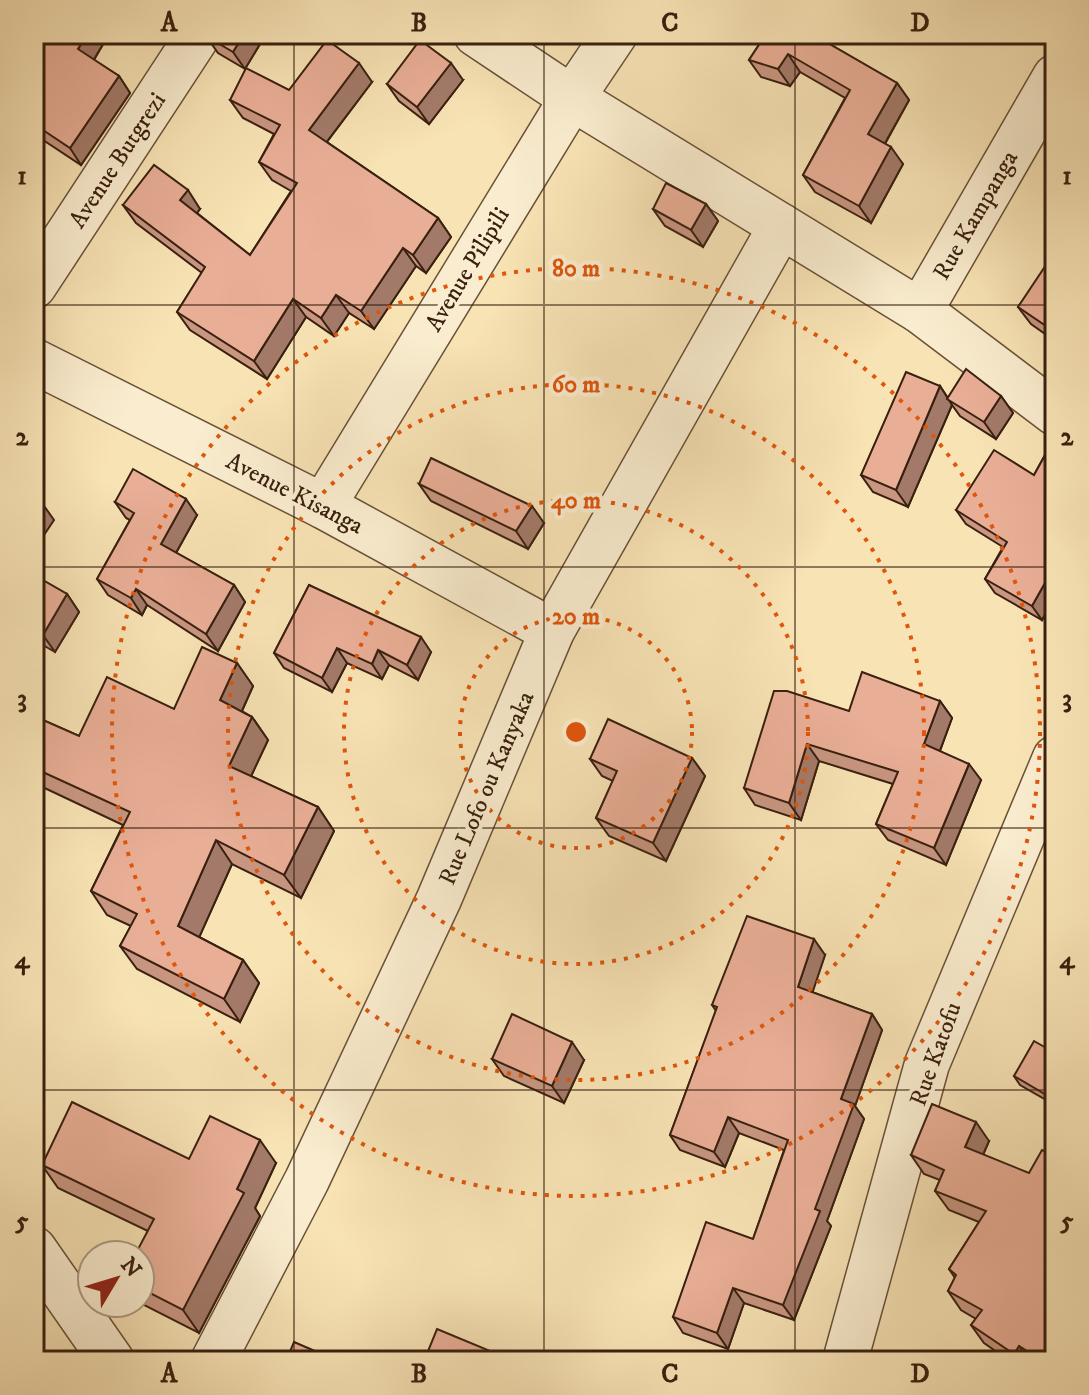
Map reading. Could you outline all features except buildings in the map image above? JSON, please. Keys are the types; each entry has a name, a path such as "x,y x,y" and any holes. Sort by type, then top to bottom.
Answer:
{"street":[{"name":"Avenue Butgrezi","path":"34,286 199,34"},
{"path":"476,34 572,98 920,311 1055,413"},
{"name":"Avenue Pilipili","path":"323,506 572,98 615,34"},
{"name":"Rue Kampanga","path":"920,311 1055,77"},
{"name":"Rue Lofo ou Kanyaka","path":"213,1361 307,1180 439,899 552,631 781,226"},
{"name":"Avenue Kisanga","path":"34,361 323,506 552,631"},
{"name":"Rue Katofu","path":"845,1361 927,1064 1055,758"},
{"path":"34,1249 112,1361"}]}
